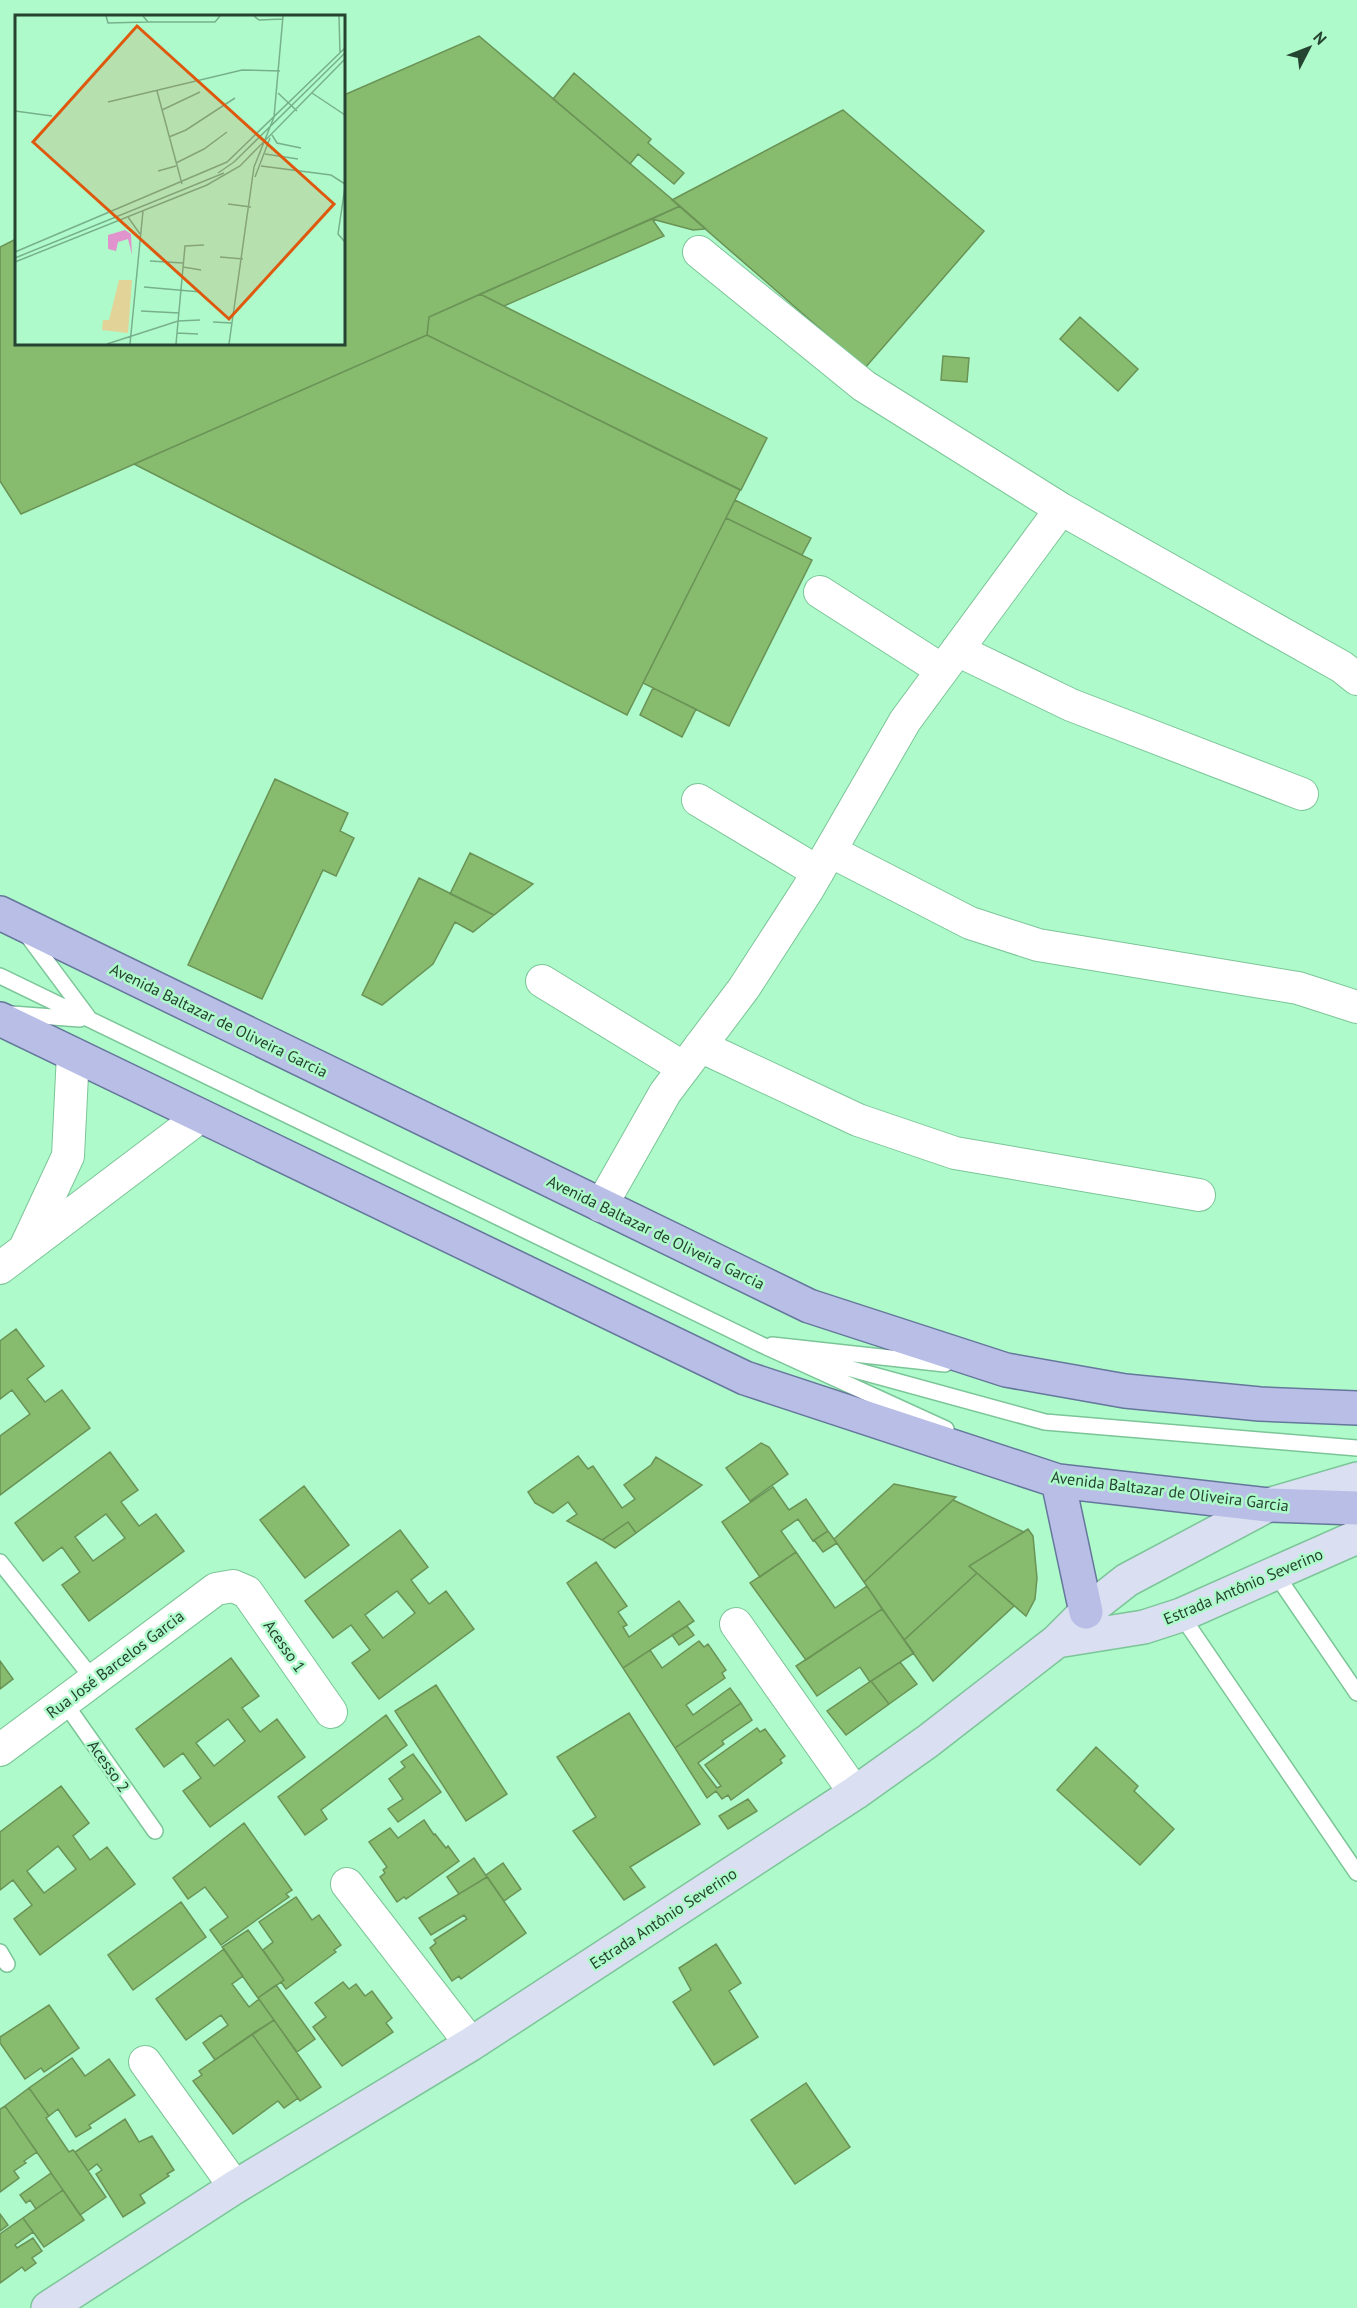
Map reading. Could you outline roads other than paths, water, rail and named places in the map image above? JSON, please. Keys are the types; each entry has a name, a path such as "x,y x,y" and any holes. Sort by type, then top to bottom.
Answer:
{"main road":[{"name":"Avenida Baltazar de Oliveira Garcia","path":"9,917 808,1306 1006,1370 1125,1391 1260,1404 1357,1408"},
{"name":"Avenida Baltazar de Oliveira Garcia","path":"0,1018 745,1378 1058,1481 1268,1505 1357,1508"},
{"name":"Estrada Antônio Severino","path":"48,2308 235,2187 471,2044 855,1793 928,1741 1057,1641 1086,1612 1128,1580 1268,1505 1357,1479"},
{"path":"1058,1481 1086,1612"},
{"name":"Estrada Antônio Severino","path":"1057,1641 1144,1627 1181,1615 1357,1537"}],"street":[{"path":"699,252 864,386 1061,509 1342,667 1357,679"},
{"path":"601,1206 665,1093 744,988 824,861 904,721 1061,509"},
{"path":"820,592 950,660 1302,794"},
{"path":"698,800 824,861 970,923 1038,945 1298,988 1357,1007"},
{"path":"542,981 692,1057 858,1120 956,1153 1199,1195"},
{"path":"12,1259 68,1156 73,1054"},
{"path":"12,1259 201,1116"},
{"name":"Rua José Barcelos Garcia","path":"0,1750 216,1589 233,1586"},
{"name":"Acesso 1","path":"233,1586 247,1592 331,1712"},
{"path":"736,1624 855,1793"},
{"path":"347,1884 471,2044"},
{"path":"145,2062 235,2187"}],"lane":[{"path":"9,917 89,1020"},
{"path":"0,976 760,1344 1058,1481"},
{"path":"0,1013 89,1020"},
{"path":"760,1344 1006,1370"},
{"path":"760,1344 1045,1422 1357,1448"},
{"path":"0,1562 93,1680"},
{"path":"1275,1573 1357,1693"},
{"path":"1181,1615 1357,1874"},
{"name":"Acesso 2","path":"64,1702 155,1831"}]}
